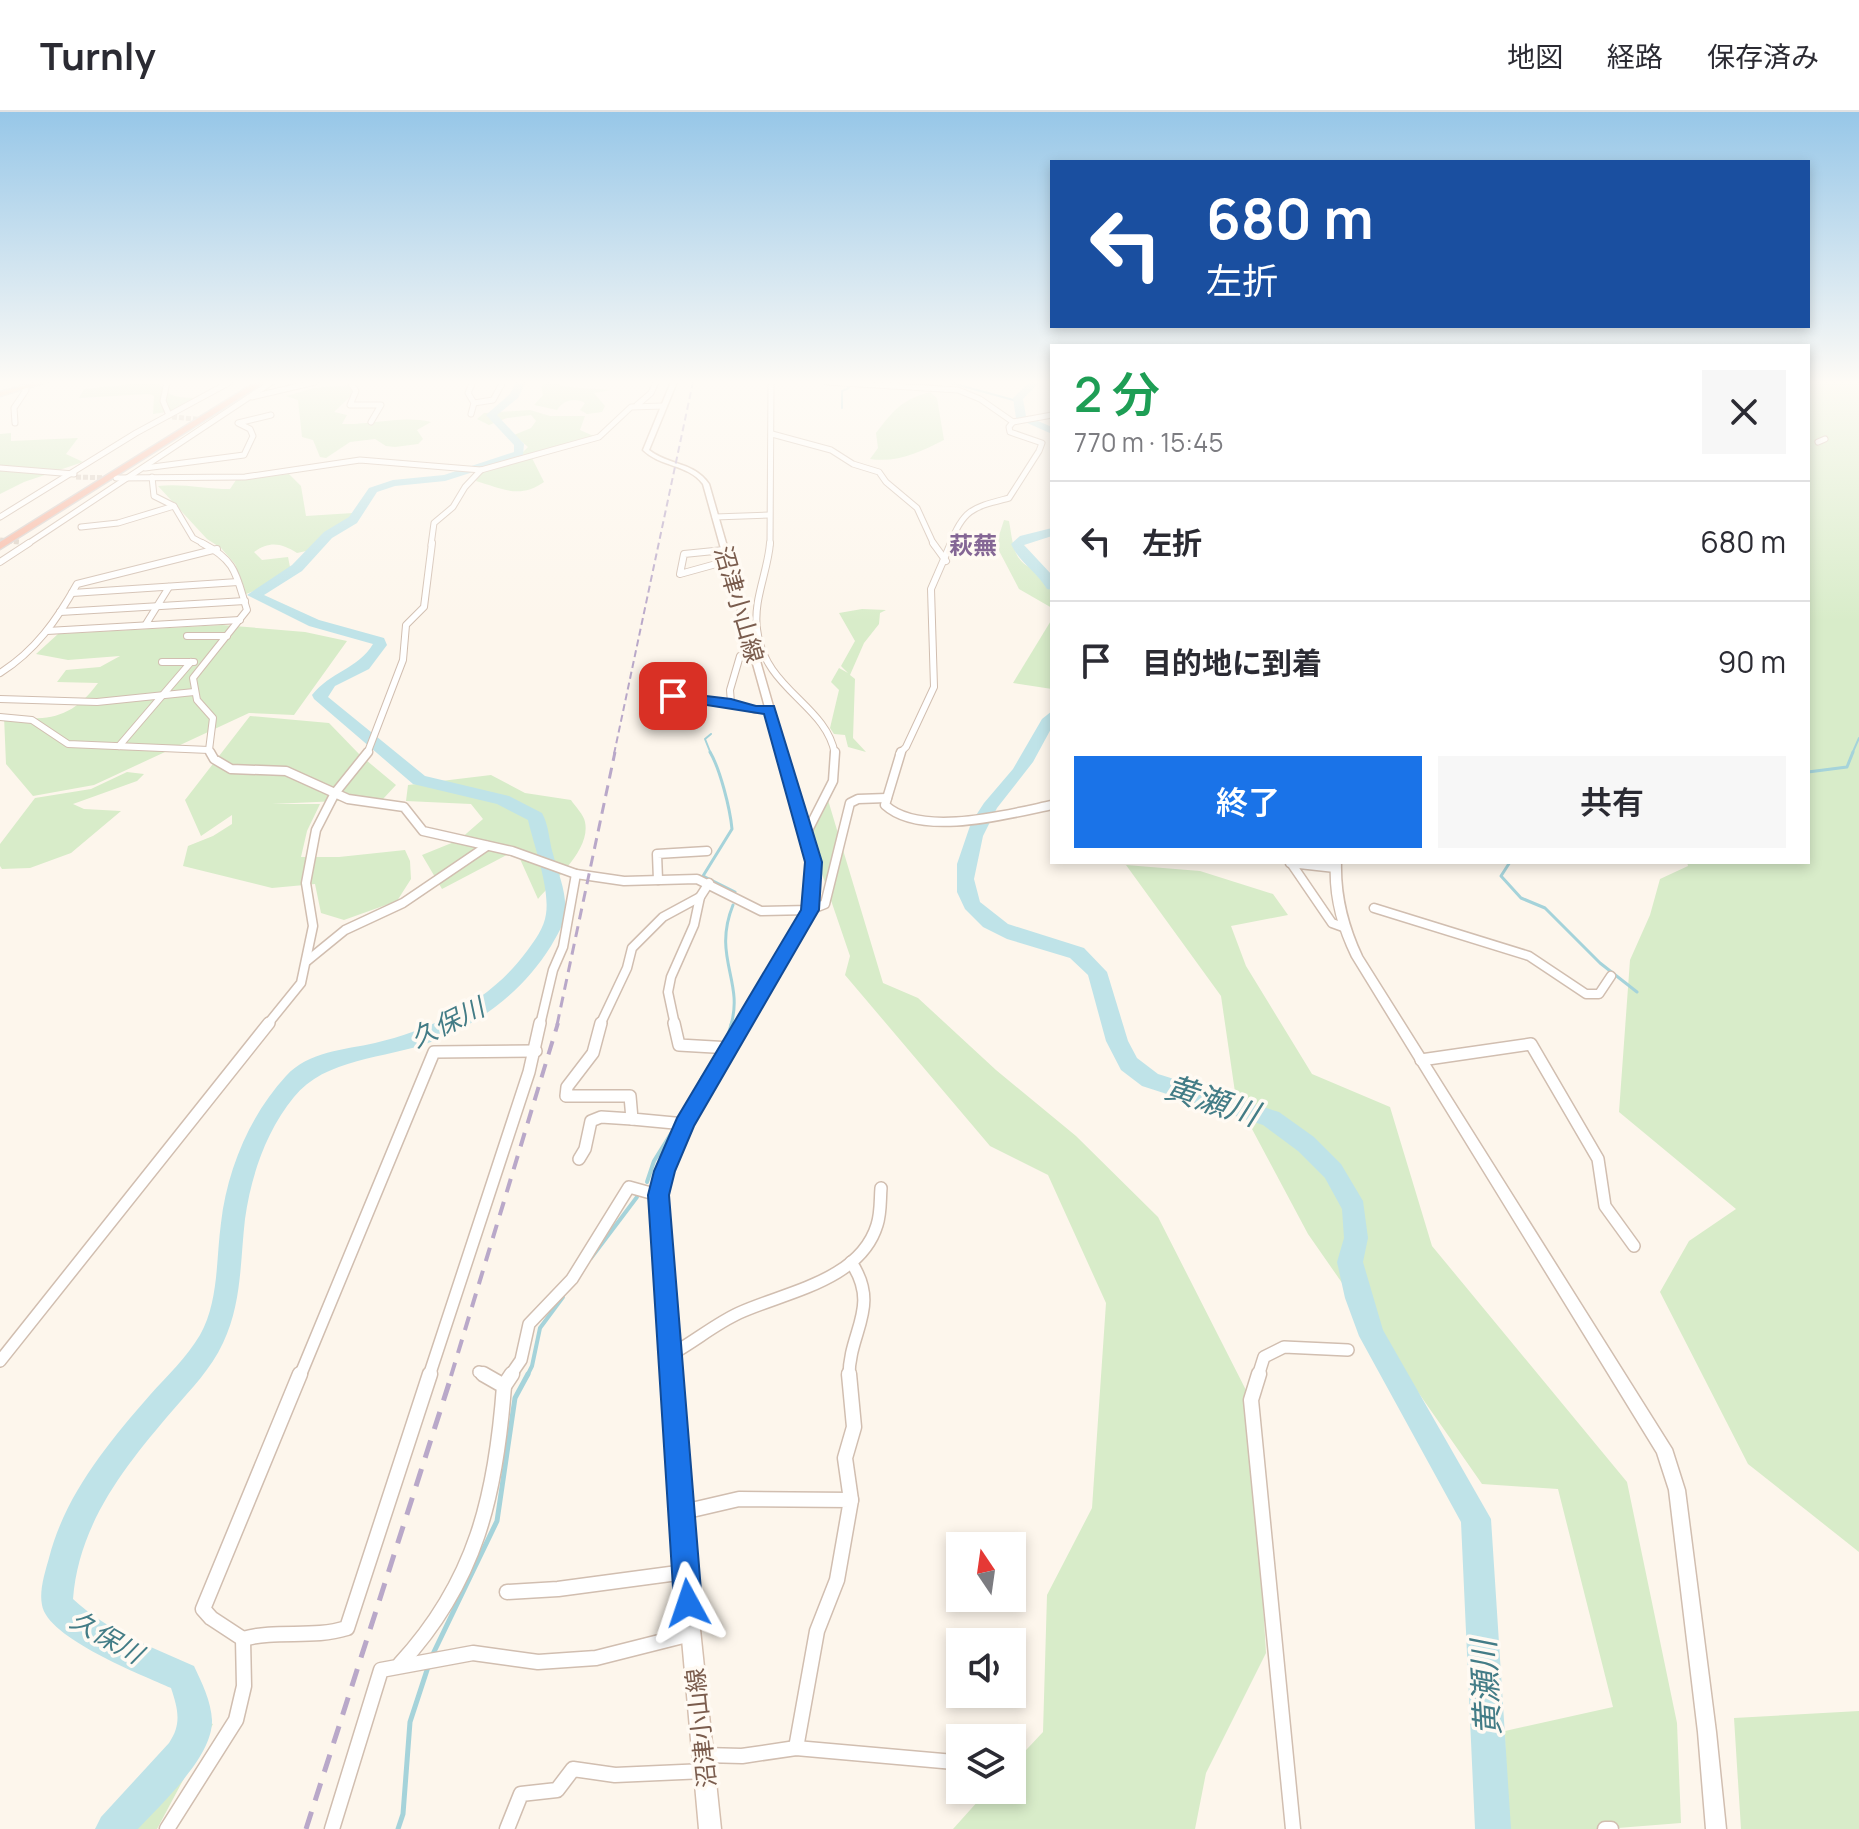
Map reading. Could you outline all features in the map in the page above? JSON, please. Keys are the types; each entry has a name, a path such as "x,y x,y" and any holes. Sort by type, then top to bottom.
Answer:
{"highway":[{"path":"0,534 117,462"},
{"path":"0,546 133,462"}],"main road":[{"name":"沼津小山線","path":"668,462 703,477 752,631 769,709 813,862 814,890 810,910 685,1124 658,1195 685,1572 710,1829"}],"street":[{"path":"0,517 96,462"},
{"path":"0,562 151,462"},
{"path":"142,468 188,462"},
{"path":"116,478 265,476 347,462"},
{"path":"388,462 481,470 510,462"},
{"path":"773,462 768,567 752,631 766,663 780,683 829,732 837,765 833,780 805,836"},
{"path":"851,462 879,472 886,482 917,508 937,551 946,561"},
{"path":"1034,462 1009,498 967,511 941,577 931,589 934,687 906,747 899,754 885,805 888,810 903,817 962,819 992,819 1050,805"},
{"path":"0,468 75,475"},
{"path":"0,1361 301,983 313,926 306,883 316,830 335,793 367,755 378,730 403,660 406,625 424,607 434,523 453,507 465,487 481,470"},
{"path":"152,477 154,496 174,506 193,538 217,549 228,559 245,601 247,610 193,678 191,687 199,707 213,718 209,750 212,759 223,768 287,771 347,798 404,807 410,811 414,824 423,831 487,846 570,873 624,881 697,879 761,911 810,910 825,904 850,803 858,799 887,798"},
{"path":"81,527 118,523 174,506"},
{"path":"715,517 769,515"},
{"path":"19,542 31,543"},
{"path":"0,673 25,655 47,631 77,584 217,549"},
{"path":"684,554 726,556 680,574 684,554"},
{"path":"72,593 238,582"},
{"path":"146,624 169,587"},
{"path":"60,612 245,601"},
{"path":"47,631 240,620"},
{"path":"187,636 227,636"},
{"path":"731,703 730,690 740,656"},
{"path":"162,662 205,662"},
{"path":"119,746 191,662"},
{"path":"1,699 12,689"},
{"path":"1,699 21,703 161,697 194,692"},
{"path":"644,693 731,703 755,710 769,709"},
{"path":"0,717 32,720 68,744 209,750"},
{"path":"307,961 345,930 403,903 487,846"},
{"path":"658,880 657,854 707,851"},
{"path":"1290,864 1332,923 1343,927"},
{"path":"1336,865 1336,895 1343,927 1357,957 1664,1449 1677,1490 1716,1829"},
{"path":"536,1051 434,1052 203,1609 209,1619 243,1639 264,1633 324,1635 347,1628 536,1051 553,970 563,947 570,873"},
{"path":"709,883 700,897 694,925 671,977 668,992 679,1045 731,1048"},
{"path":"632,1119 630,1096 566,1096 567,1087 593,1053 604,1012 627,968 632,948 663,917 700,897"},
{"path":"1374,908 1529,956 1586,994 1599,994 1611,976"},
{"path":"1421,1060 1531,1044 1598,1159 1602,1173 1601,1192 1607,1207 1634,1246"},
{"path":"579,1159 585,1149 591,1121 601,1117 685,1124"},
{"path":"400,1664 433,1627 459,1579 490,1501 504,1386 521,1360 529,1324 545,1311 601,1238 629,1187 658,1195"},
{"path":"670,1355 736,1314 834,1274 851,1262 877,1228 881,1188"},
{"path":"796,1748 817,1631 837,1580 851,1500 845,1458 854,1427 849,1371 866,1296 851,1262"},
{"path":"1293,1829 1251,1400 1264,1357 1284,1347 1348,1350"},
{"path":"479,1372 504,1386"},
{"path":"683,1512 739,1499 851,1500"},
{"path":"507,1592 558,1589 685,1572"},
{"path":"332,1829 381,1670 400,1664 473,1653 538,1662 577,1660 691,1634"},
{"path":"167,1829 236,1720 244,1686 243,1639"},
{"path":"507,1829 521,1794 557,1790 573,1769 615,1775 796,1748 946,1761"}],"green space":[{"path":"0,462 83,462 24,482 0,494"},
{"path":"496,462 534,462 544,482 527,490 511,491 476,481 482,467"},
{"path":"1810,462 1859,462 1859,1552 1748,1464 1660,1292 1689,1241 1736,1209 1619,1112 1630,960 1650,915 1660,879 1688,866 1810,864"},
{"path":"289,474 301,486 306,516 353,513 355,516 311,550 297,553 276,545 254,552 262,560 288,557 290,567 275,583 246,594 235,564 158,486 230,489 236,480"},
{"path":"1004,520 1009,521 1020,560 1038,572 1048,584 1050,607 1019,589 996,545"},
{"path":"862,609 886,610 880,613 879,624 864,643 850,675 855,679 853,738 866,752 848,747 845,735 834,734 830,728 839,690 831,682 839,668 848,673 841,666 855,641 839,613"},
{"path":"1050,622 1050,689 1013,683"},
{"path":"222,625 305,632 347,641 294,715 249,713 94,785 33,796 6,764 4,716 45,718 68,711 98,683 57,682 66,670 100,667 120,656 68,660 36,654 58,634"},
{"path":"250,716 329,723 360,755 396,785 383,799 272,804 320,804 307,831 301,857 339,857 405,850 410,861 411,879 397,901 344,920 321,913 315,884 272,888 183,866 188,846 232,824 232,815 201,836 185,800"},
{"path":"127,772 144,774 137,781 73,804 84,809 121,811 71,853 30,868 2,869 0,844 35,798 91,789"},
{"path":"491,775 525,793 571,800 584,819 585,833 577,854 538,899 516,850 442,889 422,855 459,840 483,819 471,804 406,801 408,785"},
{"path":"828,800 883,983 918,998 996,1070 1076,1136 1158,1217 1251,1400 1266,1653 1206,1773 1195,1829 953,1829 975,1804 1026,1804 1026,1750 1043,1732 1047,1595 1092,1508 1106,1303 1048,1175 990,1146 845,975 850,956 807,830"},
{"path":"1126,865 1200,871 1273,894 1288,915 1231,926 1246,966 1312,1074 1390,1107 1432,1246 1627,1482 1677,1723 1681,1823 1605,1829 1506,1829 1505,1731 1613,1707 1558,1489 1482,1484 1308,1234 1236,1099 1221,996"},
{"path":"1859,1711 1859,1829 1741,1829 1734,1718"},
{"path":"201,1720 213,1724 157,1829 95,1829 122,1809 148,1802"}],"waterway":[{"name":"久保川","path":"113,1829 181,1754 194,1732 194,1711 183,1677 132,1655 84,1629 57,1605 60,1576 77,1521 91,1495 125,1446 197,1361 214,1334 226,1292 240,1184 262,1127 284,1093 314,1066 426,1035 490,1001 525,969 550,931 556,911 554,888 536,817 503,800 419,780 322,699 320,695 330,683 364,666 380,645 379,641 314,623 254,595 297,568 328,535 353,520 373,490 393,483 445,478 494,462"},
{"name":"黄瀬川","path":"1050,532 1024,539 1017,544 1023,555 1050,582"},
{"name":"黄瀬川","path":"1050,719 1021,769 990,806 974,836 965,879 972,905 980,915 1001,929 1077,953 1097,972 1117,1041 1129,1064 1150,1080 1271,1118 1306,1144 1333,1171 1354,1208 1356,1238 1350,1262 1358,1298 1372,1336 1476,1519 1493,1829"},
{"path":"711,734 705,739 711,754"},
{"path":"1852,754 1859,738"},
{"path":"710,752 724,789 732,829 703,876 735,892"},
{"path":"1810,772 1847,767 1853,752"},
{"path":"1509,864 1501,876 1521,898 1545,908 1600,963 1637,992"},
{"path":"731,1025 734,995 726,940 733,905"},
{"path":"729,1033 732,1023"},
{"path":"694,1096 702,1078 719,1055"},
{"path":"680,1119 688,1106"},
{"path":"647,1182 654,1161 672,1132"},
{"path":"591,1258 637,1197"},
{"path":"528,1374 540,1328 563,1297"},
{"path":"432,1656 497,1521 515,1398 528,1374"},
{"path":"398,1829 403,1814 410,1722 428,1667"}],"tunnel":[{"path":"76,477 112,478"},
{"path":"0,540 19,542"}],"railway":[{"path":"614,754 676,462"},
{"path":"557,1025 615,752"},
{"path":"451,1376 558,1023"},
{"path":"306,1829 452,1374"}],"district":[{"name":"萩蕪","path":"973,544"}],"route":[{"path":"673,696 731,703 755,710 769,709 813,862 814,876 810,910 685,1124 658,1195 688,1603"}]}
